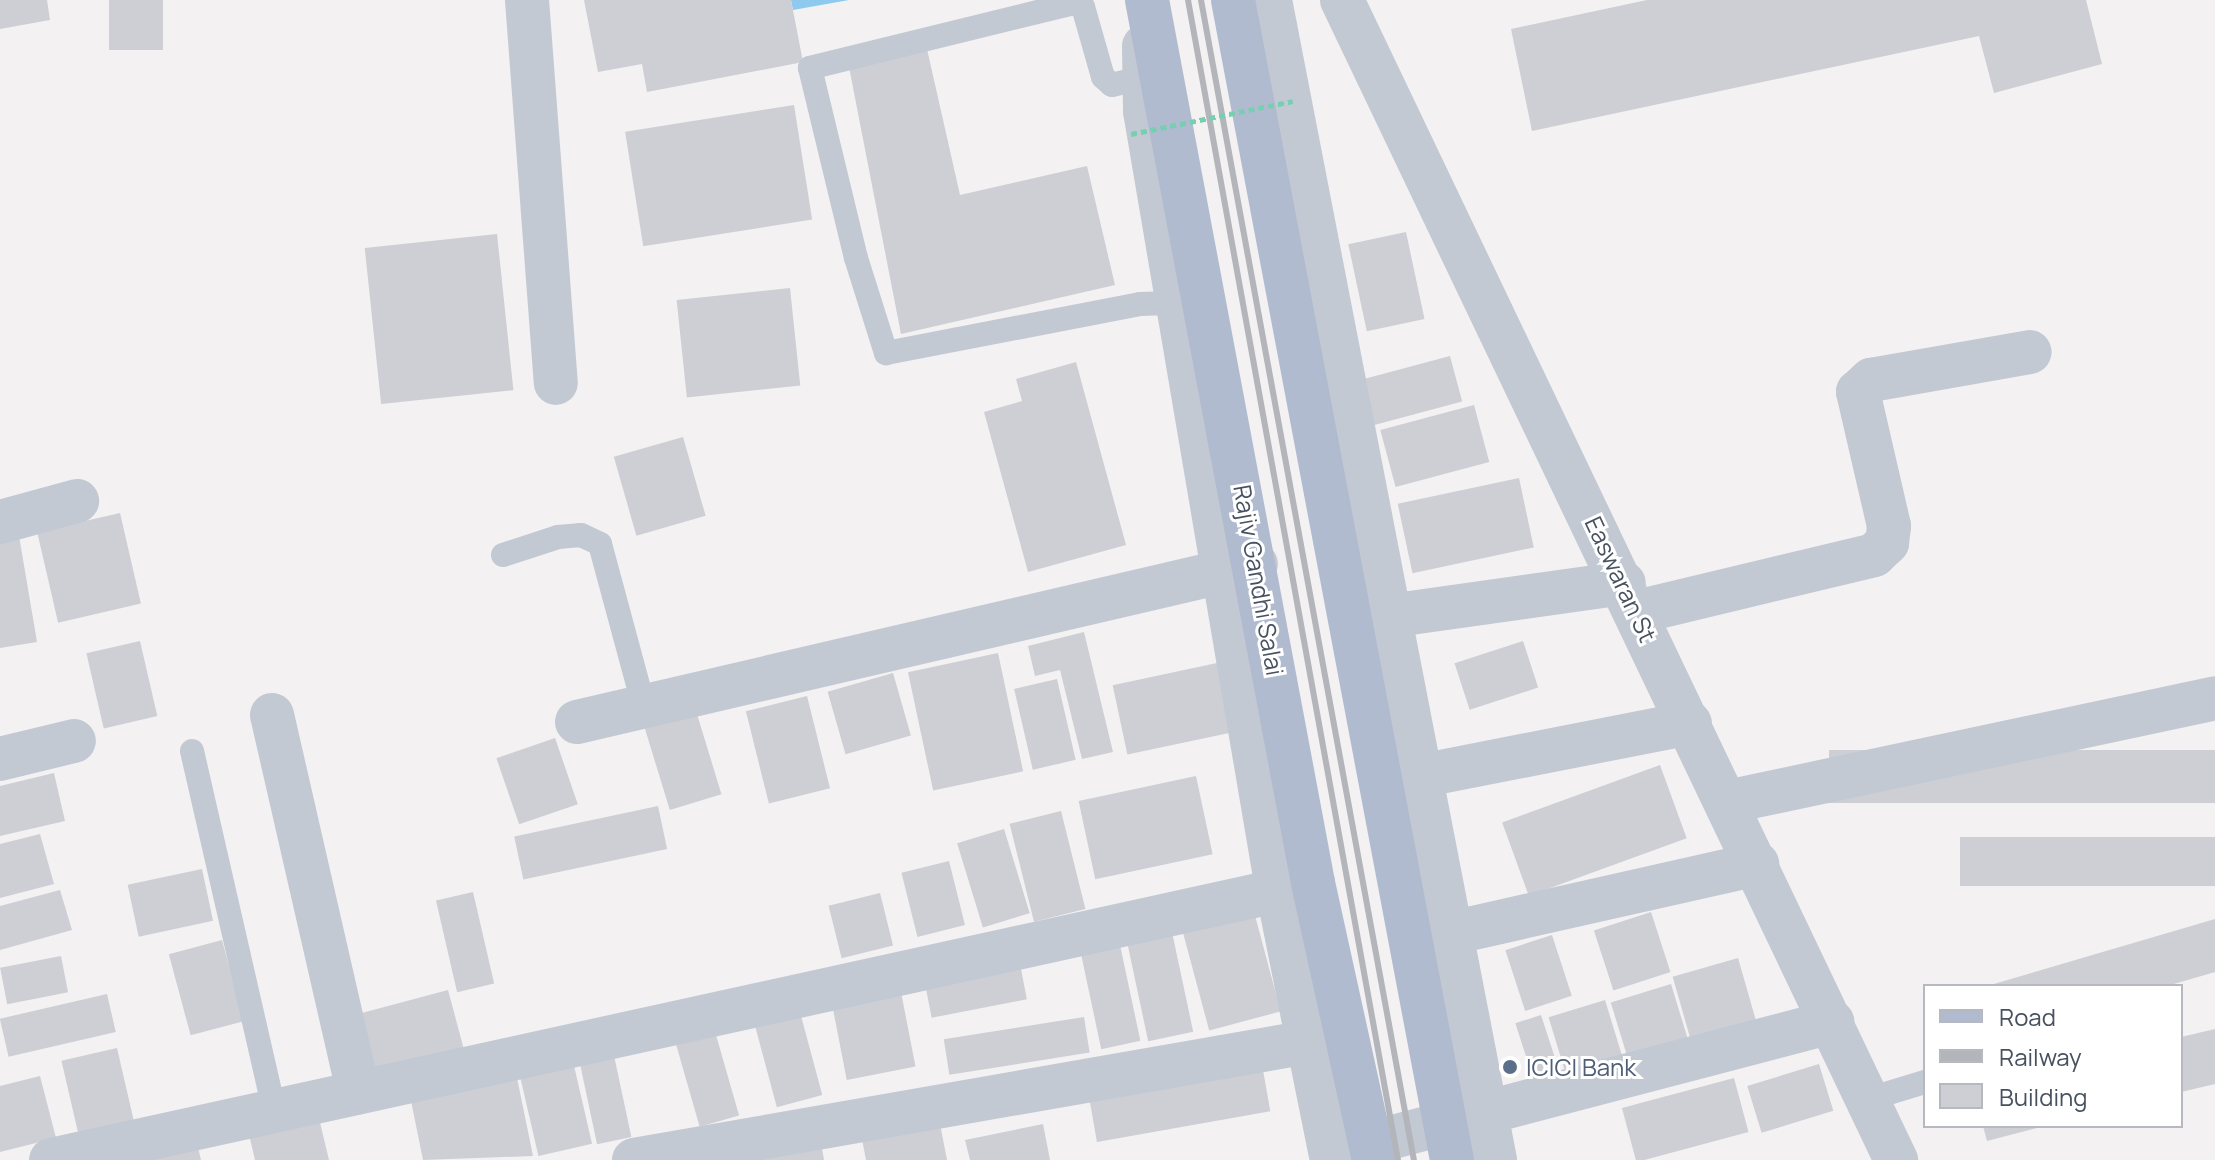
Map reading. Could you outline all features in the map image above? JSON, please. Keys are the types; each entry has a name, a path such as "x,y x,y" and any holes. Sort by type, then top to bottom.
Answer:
{"main road":[{"name":"Rajiv Gandhi Salai","path":"1145,0 1295,885 1359,1154"},
{"path":"1233,0 1461,1134"}],"street":[{"path":"527,0 556,383"},
{"path":"577,722 1241,570 1178,303 1145,111 1145,0"},
{"path":"1270,0 1451,933 1461,1134 1495,1160"},
{"name":"Easwaran St","path":"1342,0 1690,723 1896,1160"},
{"path":"1389,616 1630,598 1874,555 1887,543 1889,526 1858,392 1871,380 2030,352"},
{"path":"0,522 77,501"},
{"path":"1727,802 2215,698"},
{"path":"272,715 358,1092"},
{"path":"1420,776 1690,723"},
{"path":"0,759 74,741"},
{"path":"1451,933 1757,864"},
{"path":"51,1160 1295,885 1308,1042 1359,1154 1461,1134 1832,1022"},
{"path":"634,1160 1308,1042"}],"lane":[{"path":"1144,77 1112,85 1103,77 1083,7 1074,3 810,68 856,258 886,353 1140,304 1178,303"},
{"path":"503,555 558,537 581,535 600,544 644,707"},
{"path":"192,751 274,1110"},
{"path":"1869,1099 1923,1083"}],"path":[{"path":"1131,134 1293,101"}],"water":[{"path":"791,0 849,0 793,10"}],"building":[{"path":"0,0 47,0 50,20 0,29"},
{"path":"109,0 163,0 163,50 109,50"},
{"path":"584,0 791,0 803,62 647,92 642,64 598,72"},
{"path":"1647,0 2086,0 2102,64 1994,93 1979,36 1532,131 1511,29"},
{"path":"927,49 960,195 1087,166 1115,285 901,334 849,67"},
{"path":"794,105 812,220 643,246 625,132"},
{"path":"1406,232 1425,319 1367,331 1348,244"},
{"path":"497,234 513,390 381,404 365,248"},
{"path":"790,288 800,385 687,397 677,300"},
{"path":"1450,356 1462,401 1374,425 1362,380"},
{"path":"1076,362 1126,545 1028,572 984,412 1022,401 1016,379"},
{"path":"1474,405 1489,462 1396,487 1380,430"},
{"path":"683,437 706,516 636,536 614,457"},
{"path":"1519,478 1534,547 1412,573 1398,504"},
{"path":"120,513 141,604 58,623 37,532"},
{"path":"18,530 37,642 0,648 0,533"},
{"path":"1084,632 1113,752 1082,759 1060,670 1035,676 1028,646"},
{"path":"140,641 157,716 104,728 86,653"},
{"path":"1523,641 1538,688 1470,710 1455,663"},
{"path":"998,653 1023,771 933,790 908,672"},
{"path":"1231,660 1246,729 1127,755 1113,685"},
{"path":"893,673 911,735 846,754 828,692"},
{"path":"1057,679 1076,760 1033,770 1014,689"},
{"path":"807,696 830,788 769,803 746,711"},
{"path":"696,711 721,794 670,810 644,727"},
{"path":"555,738 578,804 519,824 496,758"},
{"path":"1829,750 2215,750 2215,803 1829,803"},
{"path":"1660,765 1687,838 1529,896 1502,822"},
{"path":"54,773 65,821 0,836 0,786"},
{"path":"1196,776 1213,854 1095,879 1079,801"},
{"path":"658,806 667,849 523,880 514,837"},
{"path":"1061,811 1085,909 1034,922 1010,824"},
{"path":"1004,829 1030,913 983,927 957,843"},
{"path":"40,834 54,884 0,898 0,844"},
{"path":"1960,837 2215,837 2215,886 1960,886"},
{"path":"949,861 965,925 917,937 901,873"},
{"path":"202,869 213,921 139,937 128,885"},
{"path":"60,890 72,930 0,950 0,906"},
{"path":"473,892 494,984 457,992 436,901"},
{"path":"880,893 893,945 842,958 829,906"},
{"path":"1253,908 1281,1011 1209,1031 1182,927"},
{"path":"1651,912 1670,972 1613,990 1594,931"},
{"path":"2215,919 2215,972 2174,984 1994,984"},
{"path":"1172,932 1193,1032 1148,1041 1127,942"},
{"path":"1552,935 1572,996 1525,1011 1505,950"},
{"path":"222,940 244,1021 191,1035 169,954"},
{"path":"1120,945 1140,1041 1101,1049 1081,953"},
{"path":"61,956 68,992 7,1004 0,968"},
{"path":"1738,958 1758,1026 1692,1045 1673,977"},
{"path":"1020,964 1027,999 932,1018 925,983"},
{"path":"1671,984 1689,1043 1629,1062 1611,1002"},
{"path":"448,990 464,1048 373,1072 357,1014"},
{"path":"901,992 916,1067 847,1080 832,1005"},
{"path":"107,994 116,1032 9,1057 0,1019"},
{"path":"1605,1000 1622,1055 1566,1073 1549,1017"},
{"path":"800,1012 822,1095 777,1107 755,1024"},
{"path":"1541,1015 1560,1074 1534,1082 1515,1023"},
{"path":"1084,1017 1090,1053 949,1075 944,1039"},
{"path":"714,1028 739,1115 700,1127 675,1039"},
{"path":"2215,1029 2215,1084 2183,1092 2183,1037"},
{"path":"612,1046 631,1137 597,1144 578,1053"},
{"path":"117,1048 134,1123 79,1136 61,1061"},
{"path":"572,1057 592,1144 538,1156 518,1069"},
{"path":"1819,1064 1833,1111 1762,1133 1747,1086"},
{"path":"1263,1070 1270,1111 1097,1142 1090,1101"},
{"path":"516,1073 533,1156 423,1160 410,1096"},
{"path":"40,1076 56,1138 0,1152 0,1086"},
{"path":"1734,1078 1748,1132 1636,1160 1622,1108"},
{"path":"317,1110 329,1160 255,1160 247,1126"},
{"path":"940,1124 947,1160 866,1160 862,1139"},
{"path":"1043,1124 1050,1160 970,1160 965,1140"},
{"path":"1984,1128 2037,1128 1987,1141"},
{"path":"196,1139 201,1160 146,1160"},
{"path":"821,1143 824,1160 739,1160"}],"railway":[{"path":"1188,0 1398,1160"},
{"path":"1201,0 1414,1160"}],"place":[{"name":"ICICI Bank","path":"1510,1067"}]}
